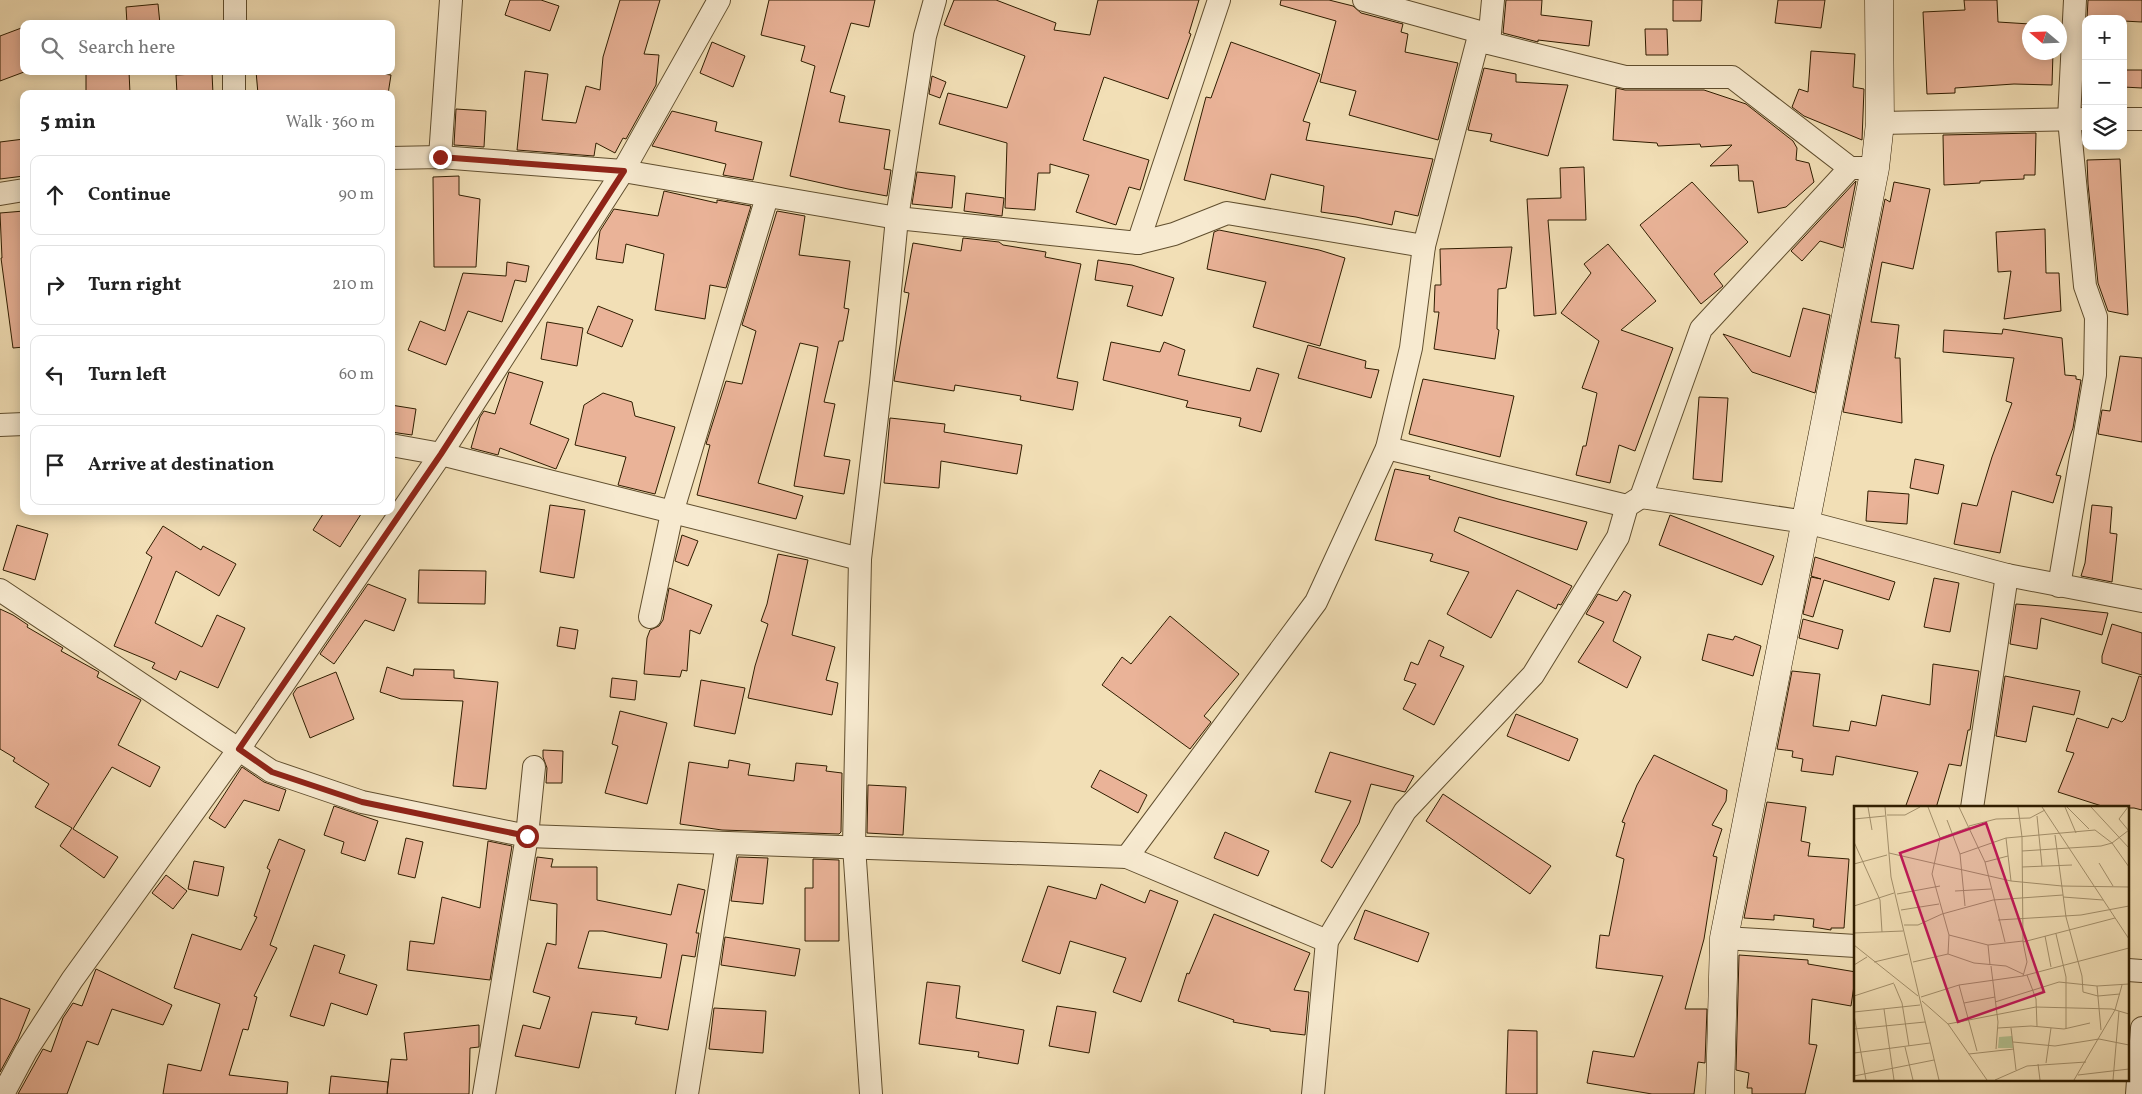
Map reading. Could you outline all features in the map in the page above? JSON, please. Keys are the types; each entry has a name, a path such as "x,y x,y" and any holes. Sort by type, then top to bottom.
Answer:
{"street":[{"path":"235,0 235,20"},
{"path":"440,157 451,0"},
{"path":"3,1094 26,1051 72,980 239,749 441,454 624,171 718,0"},
{"path":"871,1094 854,846 860,559 881,382 897,218 925,36 935,0"},
{"path":"1138,243 1219,0"},
{"path":"1364,0 1625,78 1732,77 1863,168"},
{"path":"1128,857 1316,602 1387,448 1411,348 1424,246 1485,37 1493,0"},
{"path":"1720,1094 1724,938 1806,522 1863,168 1880,123 1879,0"},
{"path":"2059,586 2095,375 2096,317 2084,286 2075,0"},
{"path":"234,75 234,90"},
{"path":"1880,123 2078,119"},
{"path":"2127,119 2142,119"},
{"path":"395,158 440,157 624,171 897,218 1138,243 1174,234 1227,213 1424,246"},
{"path":"1313,1094 1327,941 1405,811 1533,675 1618,536 1634,502 1701,329 1863,168"},
{"path":"0,194 20,191"},
{"path":"650,618 672,513 767,197"},
{"path":"0,425 20,424"},
{"path":"395,446 441,454 860,559"},
{"path":"1387,448 1634,502 1806,522 2007,575 2142,601"},
{"path":"1972,806 2007,575"},
{"path":"0,590 272,772 362,802 527,836 1128,857 1327,941"},
{"path":"484,1094 527,836 534,767"},
{"path":"687,1094 727,843"},
{"path":"1724,938 1854,946"},
{"path":"2137,1094 2142,1028"}],"building":[{"path":"510,0 541,0 559,6 550,31 505,15"},
{"path":"620,0 660,0 644,54 659,55 656,85 626,139 623,138 615,153 596,143 594,156 517,150 525,71 548,74 542,120 576,123 586,86 600,90 603,57"},
{"path":"769,0 875,0 869,27 851,23 830,92 845,96 839,122 890,130 884,169 891,170 887,196 790,176 815,66 801,61 805,46 761,35"},
{"path":"954,0 996,0 1056,23 1054,30 1090,35 1098,0 1199,0 1189,33 1191,34 1168,99 1104,77 1083,140 1149,160 1140,190 1129,187 1116,225 1076,212 1089,175 1050,164 1050,173 1038,173 1035,210 1005,208 1007,143 939,124 948,93 1007,108 1025,56 944,25"},
{"path":"1281,0 1329,0 1353,6 1361,13 1403,24 1401,32 1408,34 1405,52 1458,63 1438,140 1349,115 1356,91 1320,82 1336,21 1280,5"},
{"path":"1506,0 1542,0 1541,15 1592,21 1589,46 1538,40 1538,42 1503,33"},
{"path":"1673,0 1702,0 1701,21 1673,21"},
{"path":"1778,0 1825,0 1821,28 1775,23"},
{"path":"1964,0 1997,0 1998,22 2022,24 2022,60 2053,60 2052,85 2014,84 1955,88 1955,93 1927,94 1923,12 1965,10"},
{"path":"2088,0 2142,0 2142,22 2127,21 2127,15 2087,15"},
{"path":"158,4 160,20 127,20 126,7"},
{"path":"20,28 20,74 0,81 0,36"},
{"path":"1645,29 1667,29 1668,55 1646,55"},
{"path":"712,42 745,56 733,87 700,73"},
{"path":"1231,42 1320,74 1303,121 1310,123 1306,140 1433,159 1418,216 1395,211 1392,225 1321,212 1324,186 1271,174 1265,200 1184,180 1206,97 1211,98"},
{"path":"1811,51 1855,54 1853,87 1864,89 1862,140 1804,116 1792,107 1799,89 1808,92"},
{"path":"1484,68 1516,74 1516,82 1568,85 1548,156 1490,141 1492,134 1468,130"},
{"path":"2127,70 2142,70 2142,88 2127,87"},
{"path":"86,75 129,75 130,90 86,90"},
{"path":"176,75 212,75 213,90 177,90"},
{"path":"256,75 391,75 389,90 258,90"},
{"path":"932,76 946,82 940,98 929,94"},
{"path":"1616,88 1625,90 1704,90 1746,104 1793,141 1797,148 1796,160 1809,163 1814,182 1786,207 1758,213 1753,181 1739,181 1738,165 1710,166 1732,145 1701,147 1700,144 1658,146 1657,143 1613,140"},
{"path":"456,109 486,111 484,147 454,145"},
{"path":"672,111 717,122 715,131 762,142 753,180 723,175 726,164 652,146"},
{"path":"2036,133 2035,175 2024,175 2024,179 1944,185 1943,135"},
{"path":"20,140 20,176 0,179 0,142"},
{"path":"2120,159 2128,315 2108,311 2098,283 2088,184 2087,160"},
{"path":"1584,167 1586,220 1548,220 1556,314 1534,316 1527,199 1561,198 1560,168"},
{"path":"917,172 955,176 952,208 912,204"},
{"path":"459,176 459,195 480,199 476,267 434,267 433,177"},
{"path":"1856,181 1843,248 1820,241 1802,261 1791,251"},
{"path":"1692,182 1748,242 1714,274 1723,286 1701,304 1640,225"},
{"path":"1894,182 1930,189 1913,269 1882,262 1871,322 1899,325 1895,358 1900,358 1902,423 1843,412 1885,199 1890,202"},
{"path":"664,191 717,203 717,200 751,206 726,288 710,285 705,319 655,310 664,254 626,244 623,263 596,259 600,231 614,209 658,216"},
{"path":"966,193 1004,198 1002,216 964,211"},
{"path":"20,211 20,347 13,348 1,258 0,213"},
{"path":"777,211 805,216 799,255 850,261 844,308 849,309 843,341 839,341 824,402 835,404 824,456 850,460 844,494 794,486 818,347 800,343 758,483 803,496 796,519 697,495 710,445 706,444 726,381 742,384 756,331 742,325"},
{"path":"2045,229 2046,273 2059,273 2061,311 2004,319 2011,271 1998,272 1996,232"},
{"path":"1219,230 1319,250 1345,258 1320,346 1253,327 1266,282 1207,269 1214,232"},
{"path":"963,238 999,242 1003,245 1046,252 1045,257 1081,264 1057,378 1078,382 1073,410 1020,400 1021,396 955,385 954,391 894,381 909,293 904,292 913,243 961,251"},
{"path":"1608,244 1656,301 1621,330 1673,348 1635,451 1619,445 1610,483 1576,475 1583,446 1586,446 1597,393 1582,388 1599,341 1561,313 1591,273 1584,264"},
{"path":"1512,247 1506,288 1498,289 1497,329 1499,330 1495,359 1434,349 1439,312 1434,312 1435,285 1441,285 1440,249"},
{"path":"1098,260 1132,265 1174,278 1162,316 1127,306 1133,286 1095,280"},
{"path":"507,262 529,266 526,282 515,280 502,322 468,311 446,365 408,350 420,321 445,331 463,273 506,276"},
{"path":"598,306 633,320 622,347 587,333"},
{"path":"1803,308 1830,315 1815,393 1752,372 1723,334 1790,357"},
{"path":"547,322 583,328 577,366 541,359"},
{"path":"2003,329 2062,338 2065,375 2076,376 2076,379 2081,380 2073,428 2056,475 2061,476 2053,503 2012,491 2000,553 1954,544 1962,503 1977,506 1992,457 2012,403 2006,401 2014,358 1943,352 1944,330 2002,334"},
{"path":"1111,342 1160,352 1164,342 1185,350 1178,375 1250,391 1257,368 1279,374 1261,432 1239,426 1241,418 1186,407 1188,401 1103,380"},
{"path":"1308,345 1366,361 1365,368 1379,370 1371,398 1298,378"},
{"path":"2120,356 2142,358 2142,442 2098,434 2102,410 2110,411"},
{"path":"509,372 543,382 530,424 569,439 556,469 500,448 498,455 471,448 480,417 484,411 495,414"},
{"path":"1423,379 1514,396 1500,457 1409,434"},
{"path":"603,393 632,402 635,416 675,427 655,494 618,485 626,457 575,445 584,405"},
{"path":"1699,397 1728,398 1722,482 1693,479"},
{"path":"395,406 416,409 412,435 395,433"},
{"path":"890,418 945,424 944,432 1022,445 1017,474 941,461 939,488 884,483"},
{"path":"1915,459 1944,465 1938,494 1910,488"},
{"path":"1395,469 1430,476 1429,479 1587,522 1577,550 1459,517 1454,531 1572,586 1561,605 1558,604 1556,609 1517,590 1491,638 1447,614 1469,572 1430,561 1433,554 1375,540"},
{"path":"1868,491 1909,494 1907,524 1866,521"},
{"path":"550,505 585,510 574,578 540,572"},
{"path":"2092,505 2112,507 2110,533 2117,534 2112,582 2081,576 2085,563"},
{"path":"322,515 360,515 340,547 313,530"},
{"path":"1670,515 1774,556 1762,585 1659,545"},
{"path":"17,525 48,534 35,580 3,570"},
{"path":"163,526 201,550 203,546 236,564 219,596 176,571 155,623 202,647 217,615 245,628 218,688 180,671 176,680 152,668 155,663 114,646 152,557 146,553"},
{"path":"682,535 698,541 688,566 675,561"},
{"path":"778,554 808,560 792,635 835,647 826,680 838,683 832,715 748,698 755,666 768,624 761,621 767,604"},
{"path":"1815,557 1895,582 1889,600 1824,580 1813,617 1803,614 1811,577 1821,579 1811,576"},
{"path":"419,570 486,571 485,604 418,603"},
{"path":"1934,578 1959,583 1950,632 1924,627"},
{"path":"368,584 406,599 394,631 365,620 334,664 320,654"},
{"path":"669,588 712,605 700,634 690,630 687,671 682,670 680,677 644,674 647,638 650,630 659,626 663,620"},
{"path":"1624,591 1631,595 1613,641 1641,657 1627,688 1578,662 1604,622 1586,614 1598,594 1617,601"},
{"path":"2016,604 2108,613 2102,635 2041,618 2037,649 2010,644"},
{"path":"0,609 13,615 28,625 27,627 63,648 61,651 99,672 97,677 141,700 118,745 160,767 150,787 112,767 73,829 118,857 104,878 60,846 72,828 35,807 49,784 13,761 15,758 0,749"},
{"path":"1170,616 1239,674 1204,716 1211,722 1190,749 1102,685 1122,657 1131,664"},
{"path":"1803,619 1843,630 1838,649 1799,638"},
{"path":"2112,624 2142,633 2142,675 2102,663 2102,656"},
{"path":"560,627 578,630 575,649 557,646"},
{"path":"1708,634 1733,640 1735,636 1761,646 1753,676 1702,660"},
{"path":"1429,640 1444,647 1440,656 1464,666 1434,725 1403,709 1416,684 1404,680 1411,662 1418,665"},
{"path":"1933,664 1979,671 1970,730 1968,730 1961,766 1949,764 1937,806 1906,806 1918,772 1836,756 1833,775 1801,771 1803,759 1792,757 1793,751 1777,749 1792,671 1820,674 1813,726 1849,731 1851,721 1876,726 1882,695 1930,705"},
{"path":"387,667 413,676 414,669 454,670 454,678 498,682 486,789 453,786 463,701 401,699 380,692"},
{"path":"336,672 354,719 310,738 293,694 297,688"},
{"path":"2005,676 2080,691 2074,715 2033,706 2026,742 1996,736"},
{"path":"2139,676 2142,677 2142,810 2130,808 2130,806 2102,806 2058,792 2074,753 2066,751 2077,718 2108,728 2112,718 2122,722 2125,719"},
{"path":"612,678 637,681 635,700 610,697"},
{"path":"701,680 745,688 735,734 694,726"},
{"path":"620,711 667,723 647,804 605,793 618,746 612,744"},
{"path":"1516,714 1578,739 1569,761 1507,736"},
{"path":"543,750 563,751 562,783 546,783 547,768 543,757"},
{"path":"1330,752 1414,776 1405,792 1371,784 1359,823 1332,868 1321,861 1351,801 1315,792"},
{"path":"1654,755 1727,790 1726,801 1712,825 1722,829 1713,856 1717,857 1704,939 1685,1009 1707,1009 1705,1063 1698,1062 1694,1094 1652,1094 1587,1083 1593,1051 1634,1057 1663,976 1596,968 1600,935 1609,936 1624,859 1616,856 1625,823 1622,822 1637,785"},
{"path":"729,760 750,764 748,775 794,781 796,763 827,766 826,771 842,773 841,832 839,834 722,830 680,824 689,762 728,768"},
{"path":"242,767 264,782 286,790 279,811 244,800 225,828 209,818"},
{"path":"1100,770 1147,795 1138,813 1091,787"},
{"path":"868,785 906,787 903,835 867,833"},
{"path":"1443,794 1551,866 1530,894 1426,821"},
{"path":"1767,802 1806,807 1801,841 1810,843 1808,856 1849,859 1844,928 1831,928 1831,930 1813,927 1814,919 1774,915 1774,920 1744,918"},
{"path":"334,806 378,821 365,861 341,853 344,842 324,835"},
{"path":"1225,832 1269,851 1258,876 1214,858"},
{"path":"406,838 423,842 415,878 398,874"},
{"path":"279,839 305,850 270,945 277,948 254,996 257,997 248,1030 243,1029 229,1075 288,1082 287,1094 163,1094 168,1064 201,1071 220,1004 174,988 192,934 241,950 257,917 254,916 270,870 267,868"},
{"path":"488,841 512,846 490,980 407,970 410,941 434,944 442,897 480,908"},
{"path":"537,857 553,859 551,867 597,867 597,900 671,915 678,884 705,890 696,933 699,933 695,957 682,955 668,1030 635,1024 637,1017 592,1012 579,1068 515,1056 523,1025 540,1029 550,997 533,992 547,943 556,945 557,904 530,900","holes":["589,931 603,931 667,944 661,978 578,968"]},
{"path":"738,857 768,858 763,904 731,901"},
{"path":"813,859 839,860 839,941 805,941 805,888 813,888"},
{"path":"194,861 224,867 218,896 188,889"},
{"path":"166,875 187,891 173,909 152,893"},
{"path":"1101,884 1145,903 1150,890 1178,901 1141,1002 1113,992 1126,958 1070,941 1060,974 1022,961 1048,886 1096,899"},
{"path":"1365,910 1429,933 1418,962 1354,939"},
{"path":"1214,914 1310,953 1294,990 1309,992 1305,1035 1270,1031 1270,1029 1233,1022 1234,1020 1178,1001 1187,973 1189,974"},
{"path":"725,937 800,949 795,976 721,965"},
{"path":"314,945 345,955 339,973 377,985 367,1015 331,1003 324,1026 290,1016"},
{"path":"1739,955 1808,960 1808,964 1854,972 1851,1006 1812,999 1809,1044 1817,1045 1805,1094 1752,1094 1752,1088 1747,1088 1749,1073 1736,1070"},
{"path":"96,969 172,1005 163,1025 112,1009 98,1045 87,1041 67,1094 18,1094 43,1049 51,1052 63,1018 73,1003 82,1006"},
{"path":"927,982 960,986 956,1018 1024,1030 1018,1064 978,1057 979,1052 919,1044"},
{"path":"0,998 30,1009 18,1039 0,1072"},
{"path":"1057,1006 1096,1012 1089,1053 1049,1046"},
{"path":"714,1008 766,1011 763,1053 709,1049"},
{"path":"479,1025 479,1047 470,1048 469,1094 387,1094 391,1059 407,1060 404,1033"},
{"path":"1508,1030 1537,1031 1537,1094 1506,1094"},
{"path":"331,1076 388,1082 387,1094 329,1094"}],"route":[{"path":"440,157 624,171 441,454 239,749 272,772 362,802 527,836"}]}
